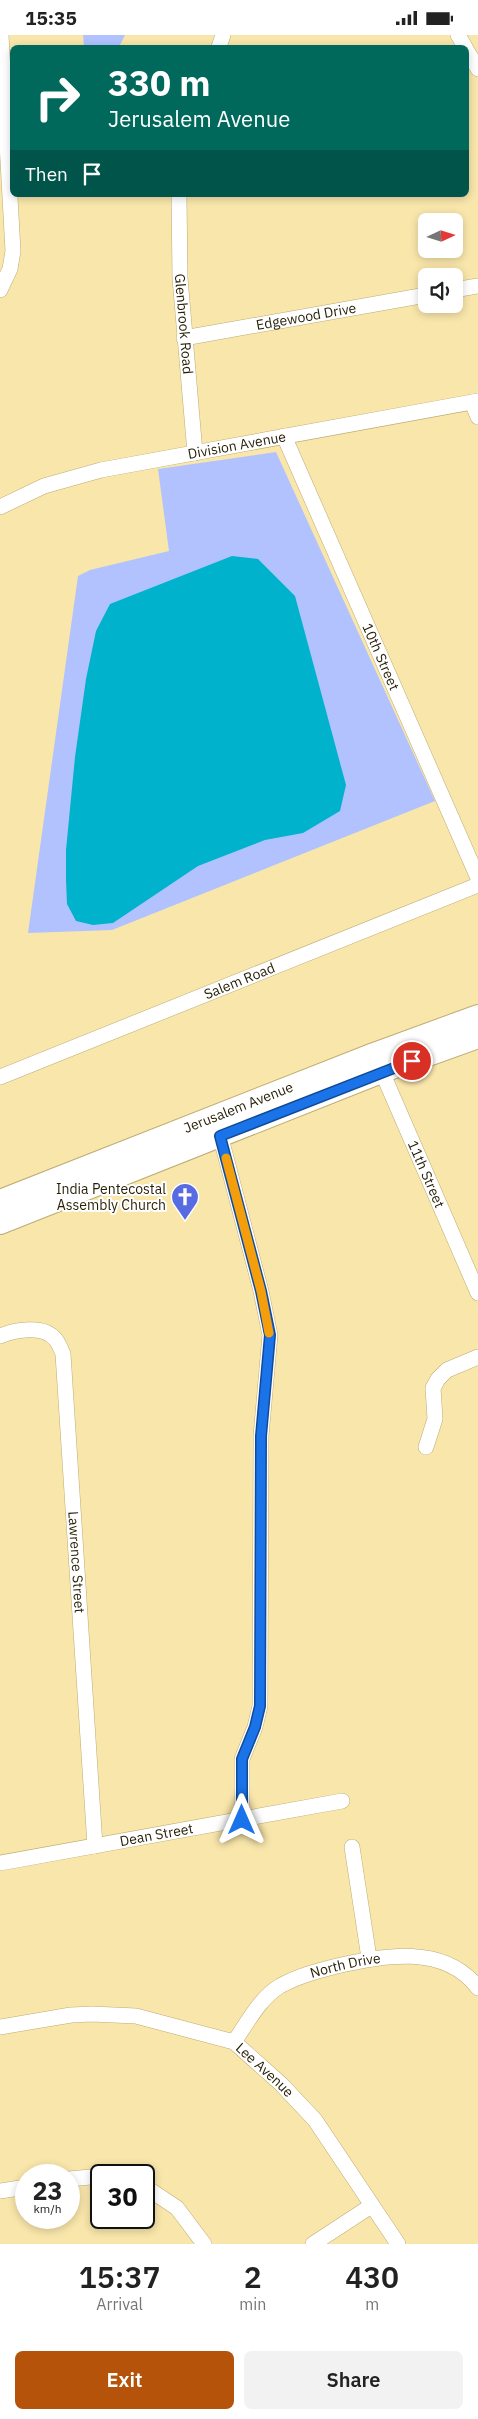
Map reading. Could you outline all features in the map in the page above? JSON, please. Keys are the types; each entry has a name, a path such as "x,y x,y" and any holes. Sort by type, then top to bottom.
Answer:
{"main road":[{"name":"Jerusalem Avenue","path":"0,1223 218,1126 378,1063 478,1016"},
{"name":"Jerusalem Avenue","path":"378,1063 478,1037"},
{"name":"Jerusalem Avenue","path":"0,1201 218,1126"}],"street":[{"path":"1,35 10,150"},
{"path":"469,53 478,69"},
{"path":"0,290 10,269 13,251 11,197"},
{"name":"Glenbrook Road","path":"179,197 178,235 184,338 195,453"},
{"path":"463,288 478,286"},
{"name":"Edgewood Drive","path":"184,338 418,296"},
{"path":"475,402 478,417"},
{"name":"Division Avenue","path":"0,507 44,486 101,470 475,402"},
{"name":"10th Street","path":"284,436 478,878"},
{"name":"Salem Road","path":"0,1077 478,885"},
{"name":"11th Street","path":"378,1063 478,1293"},
{"path":"218,1126 261,1291 270,1335 261,1436 260,1706 255,1727 242,1759 242,1820"},
{"name":"Lawrence Street","path":"0,1336 10,1332 43,1331 55,1338 63,1354 95,1846"},
{"path":"426,1447 434,1419 433,1388 438,1379 447,1371 478,1357"},
{"name":"Dean Street","path":"0,1863 342,1801"},
{"path":"352,1847 369,1958"},
{"name":"North Drive","path":"234,2042 257,2008 278,1987 306,1974 369,1958 415,1955 434,1959 462,1972 478,1988"},
{"name":"Lee Avenue","path":"0,2027 71,2015 136,2016 234,2042 281,2083 315,2120 398,2244"},
{"path":"0,2191 15,2189"},
{"path":"155,2192 177,2208 204,2244"},
{"path":"313,2244 371,2206"}],"shaded area":[{"path":"83,35 125,35 120,45 84,45"},
{"path":"276,452 435,801 112,930 28,933 78,576 90,570 169,551 158,469"},
{"path":"232,556 258,559 295,596 346,785 340,811 303,833 265,840 198,866 113,923 93,925 76,921 67,904 66,850 75,757 86,679 96,631 110,604"}],"slow traffic":[{"path":"226,1158 261,1291 269,1333"}],"place":[{"name":"India Pentecostal Assembly Church","path":"185,1221"}],"route":[{"path":"242,1820 242,1759 255,1727 260,1706 261,1436 270,1335 261,1291 220,1136 412,1061"}]}
